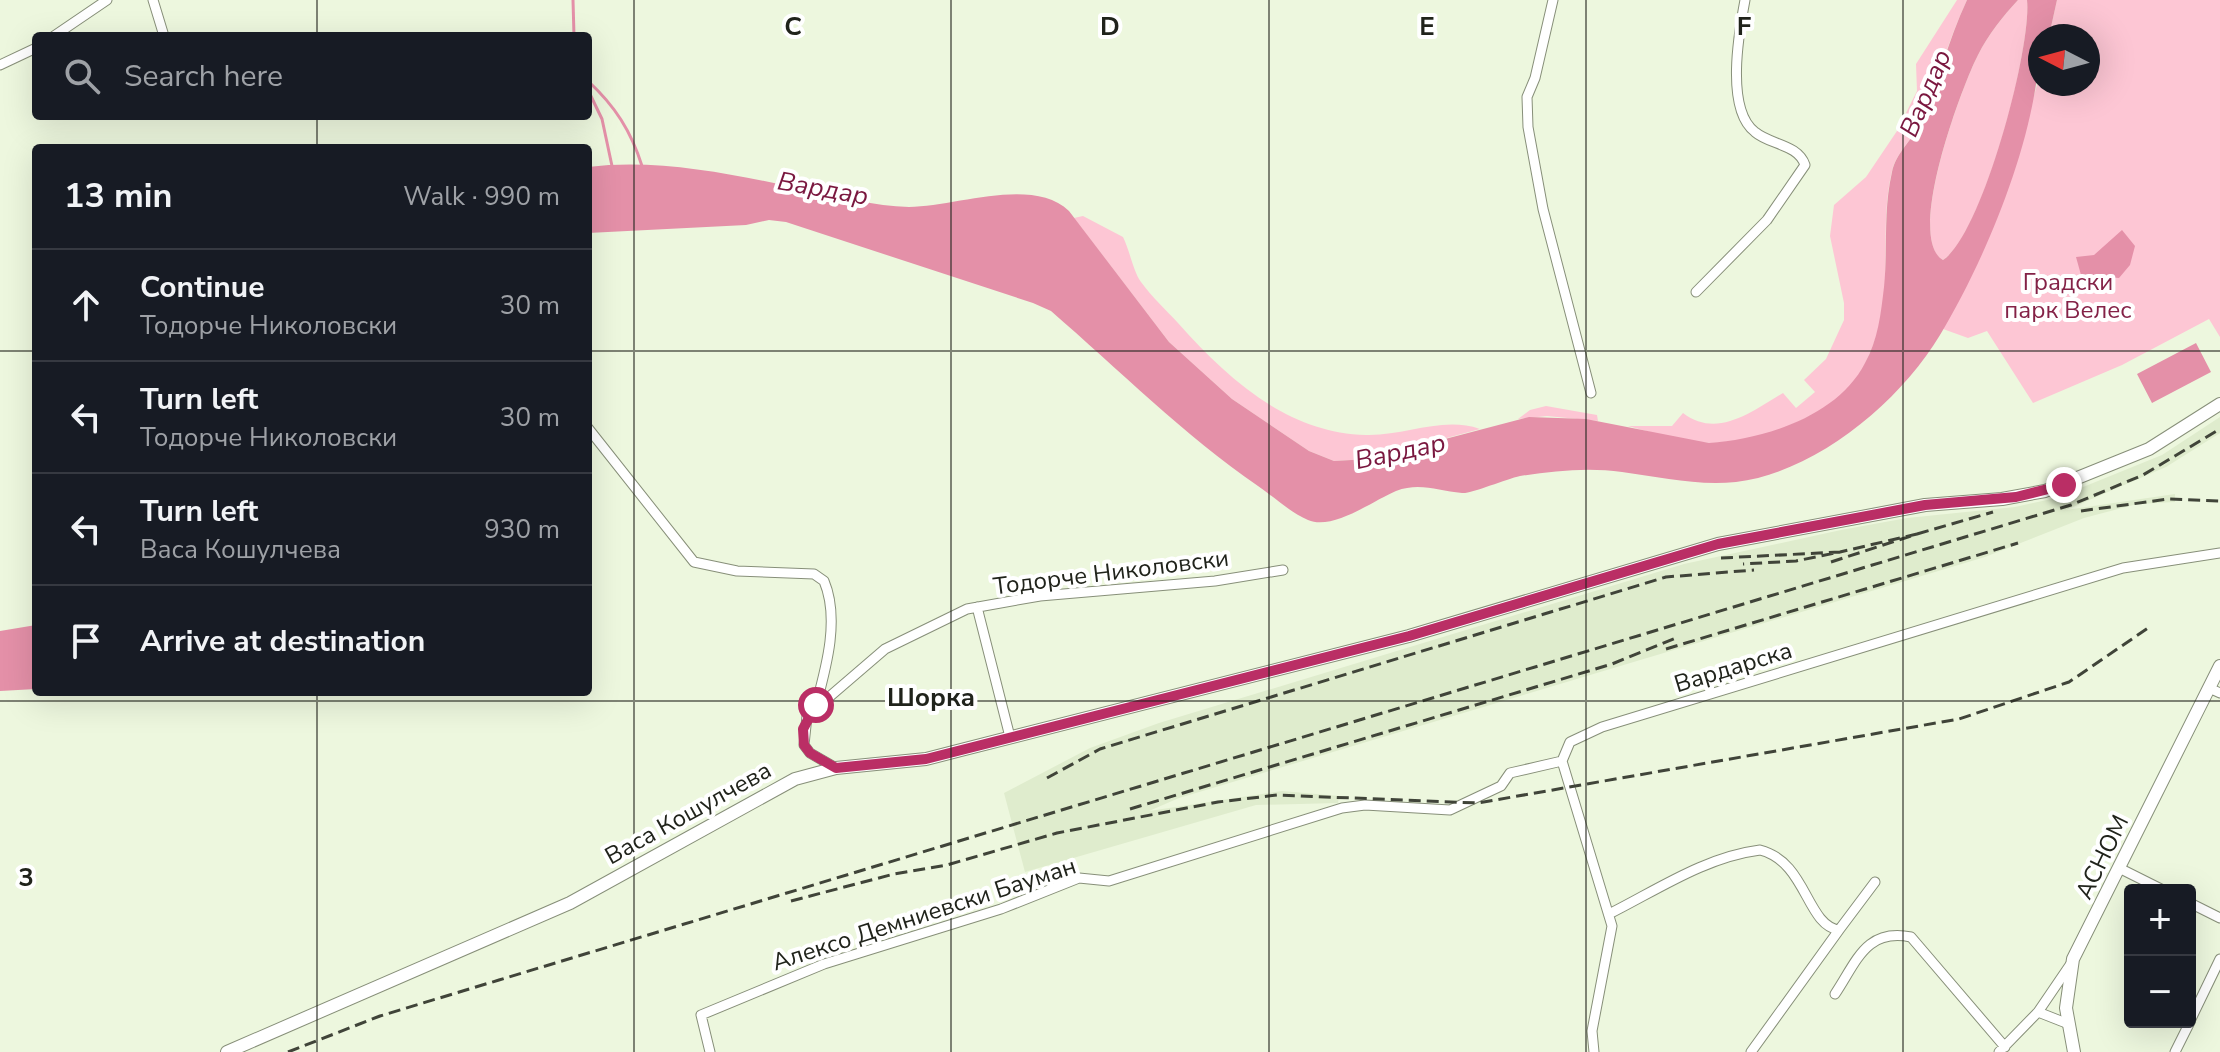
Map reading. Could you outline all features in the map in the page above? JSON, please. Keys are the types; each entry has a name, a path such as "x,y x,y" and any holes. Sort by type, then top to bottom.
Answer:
{"main road":[{"name":"Васа Кошулчева","path":"227,1052 570,903 644,865 775,788 812,773 926,759 1409,636 1718,544 1914,507 2002,499 2045,491 2100,471 2168,440 2220,404"},
{"name":"АСНОМ","path":"2073,959 2214,690 2220,666"},
{"path":"2073,959 2066,993 2066,1023 2074,1052"}],"street":[{"path":"60,32 107,0"},
{"path":"153,0 163,32"},
{"path":"1553,0 1535,78 1527,97 1528,127 1543,209 1591,393"},
{"path":"1696,292 1767,220 1805,167 1799,155 1754,132 1742,113 1737,90 1738,50 1745,0"},
{"path":"0,65 32,50"},
{"path":"592,433 694,562 737,571 814,574 824,581 831,627 825,672 816,705 803,729 804,745 810,753 836,768"},
{"name":"Вардарска","path":"1562,761 1570,742 1602,727 2123,568 2220,553"},
{"name":"Тодорче Николовски","path":"816,705 885,649 953,615 977,607 1040,596 1215,581 1283,570"},
{"path":"977,607 1010,737"},
{"path":"1562,761 1609,914 1612,939 1592,1031 1594,1052"},
{"name":"Алексо Демниевски Бауман","path":"710,1052 701,1015 824,964 1001,909 1079,878 1109,881 1342,808 1365,805 1450,810 1501,786 1510,773 1562,761"},
{"path":"1609,914 1693,871 1731,856 1760,850 1795,872 1825,925 1839,930"},
{"path":"2121,869 2151,884"},
{"path":"1751,1052 1875,882"},
{"path":"2196,906 2220,918"},
{"path":"1835,994 1869,942 1890,933 1911,937 2002,1050"},
{"name":"АСНОМ","path":"2002,1050 2038,1012 2073,959"},
{"path":"2196,1009 2220,959"},
{"path":"2038,1012 2066,1023"},
{"path":"2175,1052 2187,1028"}],"shaded area":[{"path":"2220,417 2220,433 2166,467 2066,510 2175,494 2175,502 2137,504 2084,518 1985,557 1179,798 1149,811 1282,791 1339,796 1338,803 1256,805 1025,872 1004,793 1090,748 1159,723 1684,564 1907,518 2015,507 2056,498 2162,455"}],"green space":[{"path":"1957,0 1967,0 1919,124 1892,171 1886,212 1882,314 1868,357 1850,386 1832,403 1800,421 1746,439 1701,443 1628,426 1672,426 1683,413 1708,424 1721,423 1746,415 1783,393 1796,408 1815,392 1804,380 1826,359 1844,320 1844,303 1830,236 1834,205 1866,177 1897,131 1917,91 1916,64"},
{"path":"2018,0 2027,0 2026,24 2022,57 2002,138 1974,215 1958,243 1943,260 1933,246 1930,223 1940,161 1960,97 1978,55 1996,26"},
{"name":"Градски парк Велес","path":"2057,0 2220,0 2220,337 2209,319 2122,365 2033,403 1987,331 1968,338 1943,329 2002,203 2034,96 2100,96 2100,24 2052,24"},
{"path":"1083,216 1123,237 1138,277 1154,298 1217,364 1261,399 1285,413 1310,425 1366,435 1438,425 1480,429 1369,459 1334,461 1309,451 1232,399 1169,342 1074,218"},
{"path":"1546,406 1597,415 1598,421 1547,416 1518,419 1530,410"}],"water":[{"name":"Вардар","path":"1967,0 2018,0 1996,26 1978,55 1960,97 1940,161 1930,223 1933,246 1943,260 1958,244 1973,216 2002,139 2021,57 2027,0 2057,0 2052,24 2028,24 2028,96 2034,96 2031,111 2008,190 1976,268 1923,360 1879,409 1853,430 1796,464 1766,476 1736,482 1693,482 1609,471 1558,471 1520,476 1467,493 1405,488 1329,521 1308,520 1295,513 1231,466 1178,424 1051,311 1033,303 786,222 769,220 746,225 592,233 592,167 670,166 753,179 858,201 909,207 1014,194 1035,196 1053,201 1069,211 1169,342 1232,399 1309,451 1334,461 1369,459 1529,417 1586,419 1709,443 1731,441 1776,430 1819,411 1853,381 1865,363 1876,336 1882,307 1892,172 1926,110"},
{"path":"2122,230 2135,246 2130,265 2119,278 2081,275 2076,257 2094,255"},
{"path":"2196,343 2211,372 2152,403 2137,374"},
{"path":"32,626 32,689 0,691 0,631"}],"waterway":[{"path":"573,0 574,32"},
{"path":"592,85 621,120 642,166"},
{"path":"592,98 602,119 612,166"}],"railway":[{"path":"288,1052 380,1016 2071,505 2143,475 2220,429"},
{"path":"2081,511 2168,499 2220,501"},
{"path":"1917,534 1993,512"},
{"path":"1831,562 1917,534 1840,552"},
{"path":"1666,649 2018,543"},
{"path":"1721,558 1840,552 1796,561 1743,564"},
{"path":"1047,778 1100,749 1666,577 1754,570"},
{"path":"791,901 894,874 947,865 1057,833 1218,802 1277,795 1478,803 1959,719 2069,682 2151,626"},
{"path":"1130,809 1612,664 1676,638"}],"district":[{"name":"Шорка","path":"931,697"}],"route":[{"path":"816,705 807,716 803,729 804,745 810,753 836,768 926,759 1409,636 1718,544 1925,505 2016,497 2064,485"}]}
